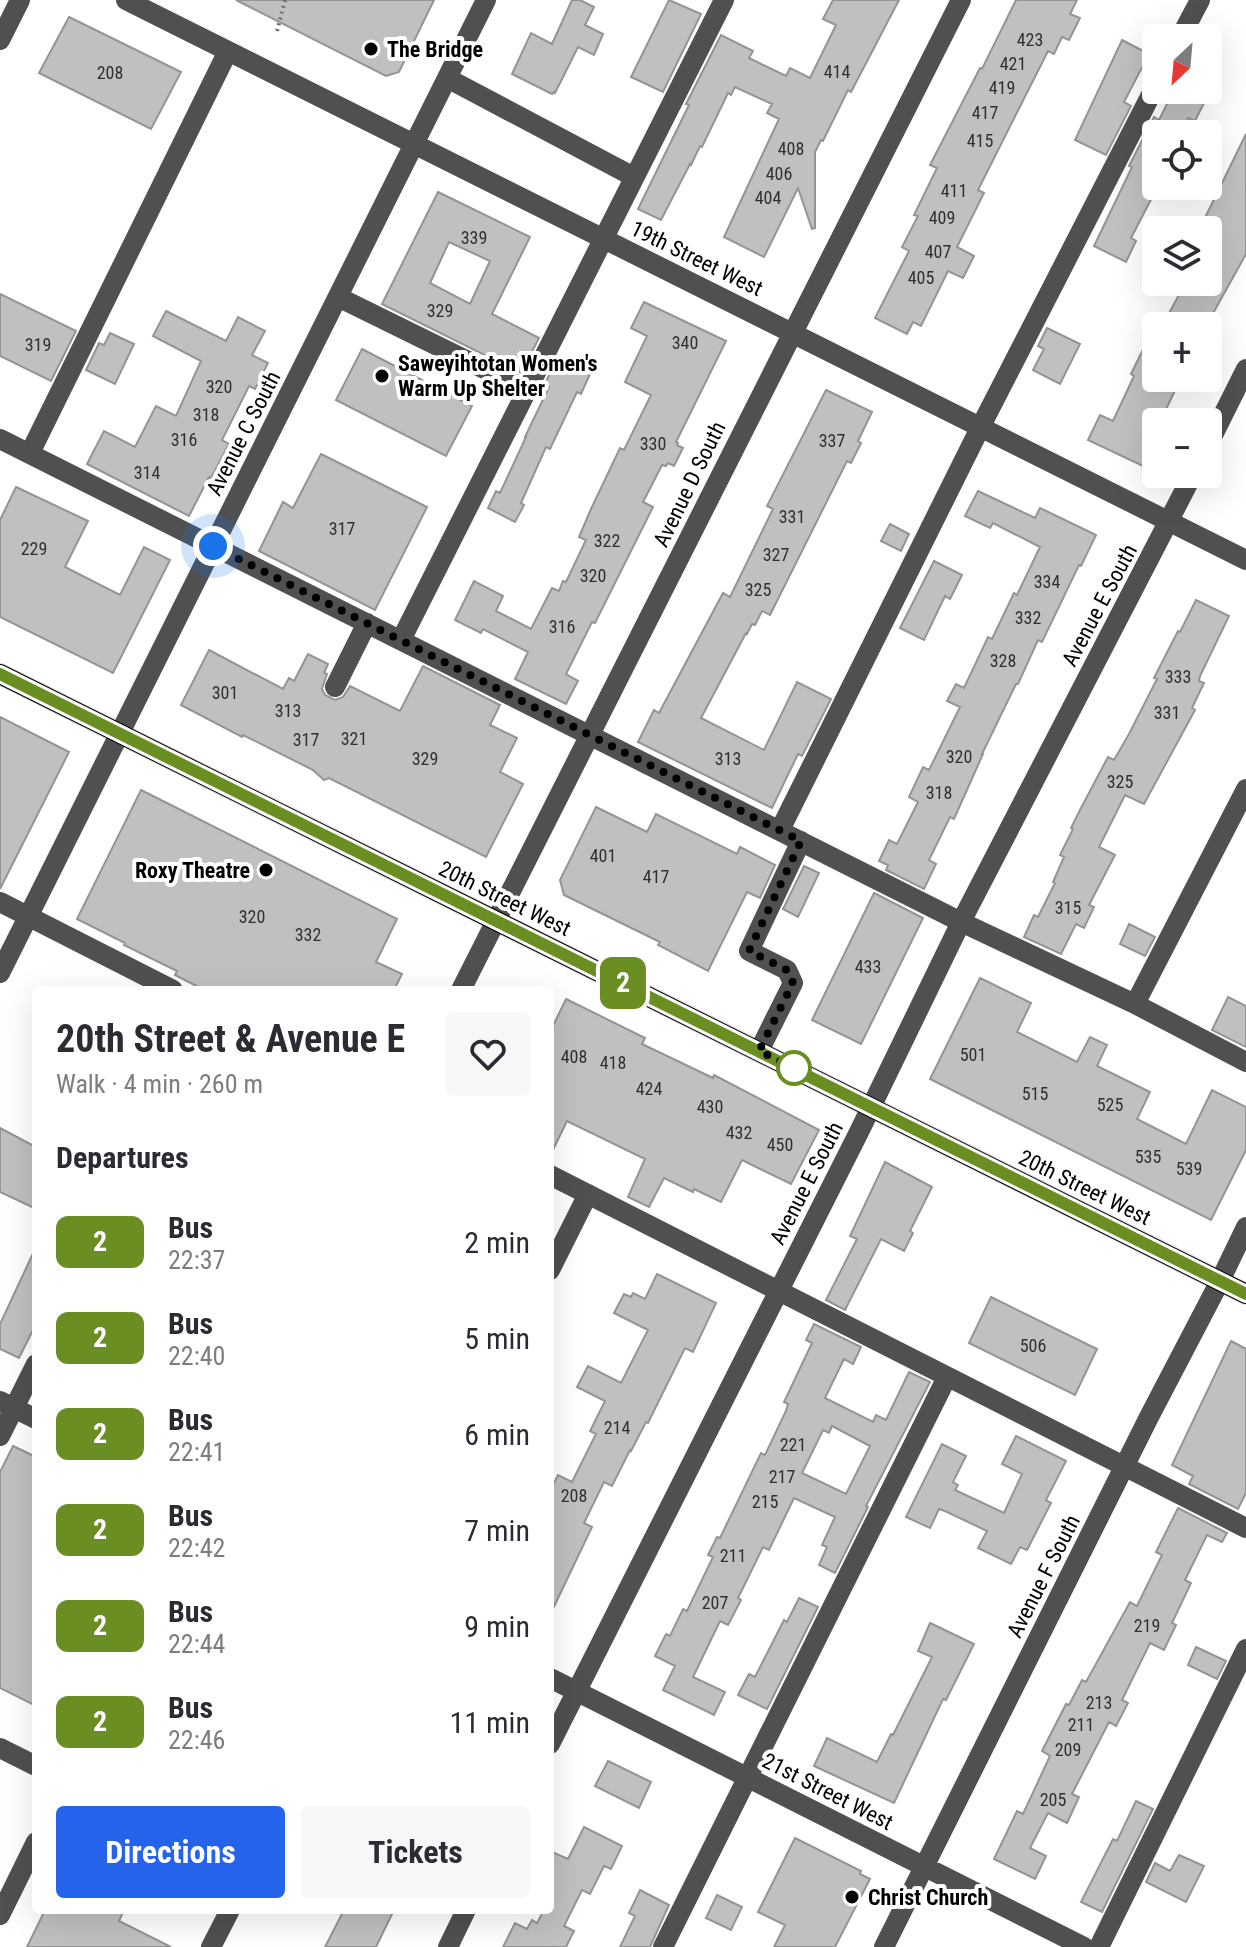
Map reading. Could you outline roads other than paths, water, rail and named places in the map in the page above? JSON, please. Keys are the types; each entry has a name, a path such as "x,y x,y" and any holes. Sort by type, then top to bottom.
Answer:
{"main road":[{"name":"20th Street West","path":"0,674 1246,1294"}],"street":[{"path":"0,40 20,0"},
{"name":"19th Street West","path":"126,0 1246,560"},
{"name":"Avenue C South","path":"0,973 486,0"},
{"path":"401,640 724,0"},
{"name":"Avenue D South","path":"463,986 961,0"},
{"path":"1187,24 1200,0"},
{"path":"30,453 228,51"},
{"path":"447,78 634,177"},
{"path":"780,830 981,426 1146,104"},
{"path":"338,297 527,390"},
{"path":"1222,417 1246,369"},
{"path":"0,439 1246,1062"},
{"name":"Avenue E South","path":"554,1736 961,922 1186,488"},
{"path":"335,687 367,623"},
{"path":"1135,1004 1246,789"},
{"path":"759,1051 793,983 787,970 749,951 801,841"},
{"path":"0,902 165,986"},
{"path":"554,1177 1246,1528"},
{"path":"554,1262 588,1194"},
{"name":"Avenue F South","path":"884,1947 1246,1227"},
{"path":"0,1436 7,1405 32,1370"},
{"path":"663,1947 947,1377"},
{"path":"7,1405 32,1417"},
{"path":"1099,1947 1246,1649"},
{"name":"21st Street West","path":"554,1680 1084,1947"},
{"path":"0,1748 32,1764"},
{"path":"0,1915 32,1850"},
{"path":"211,1947 228,1914"},
{"path":"448,1947 464,1914"}],"place":[{"name":"The Bridge","path":"371,49"},
{"name":"Saweyihtotan Women's Warm Up Shelter","path":"382,376"},
{"name":"Roxy Theatre","path":"266,870"},
{"name":"Christ Church","path":"852,1897"}]}
